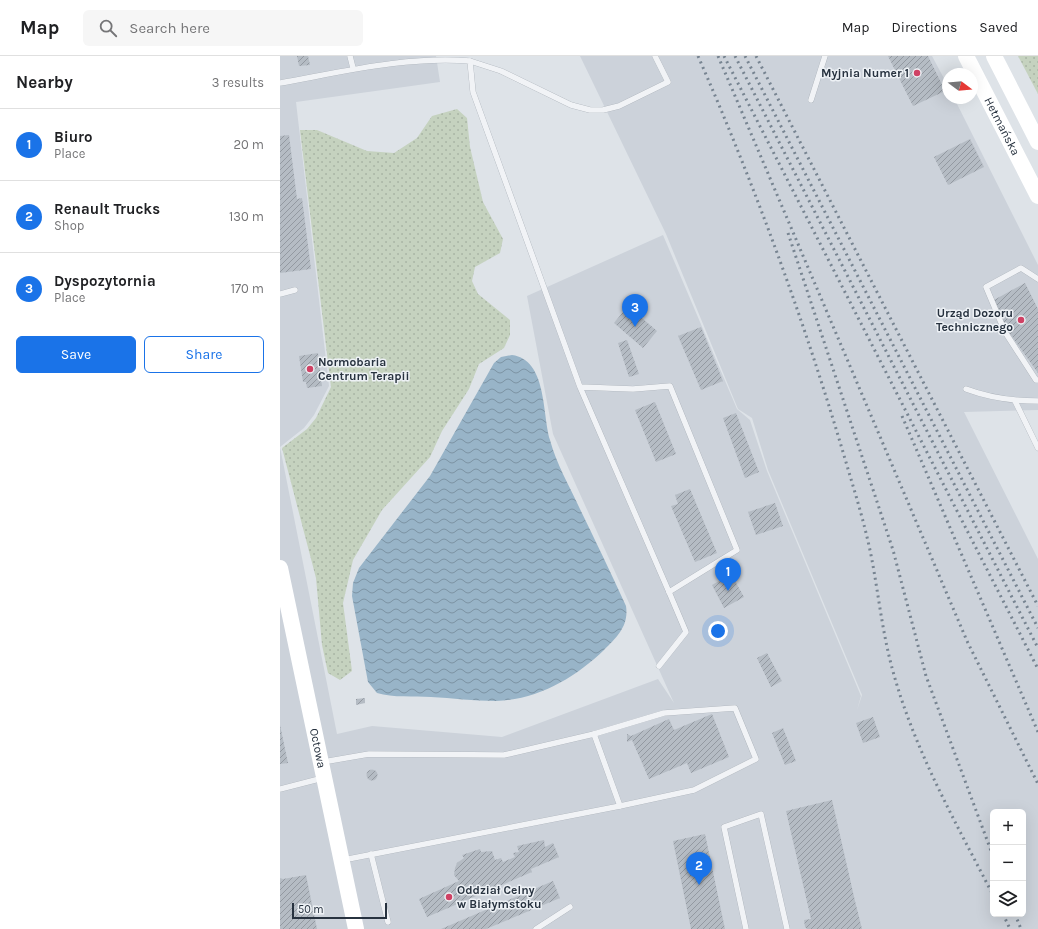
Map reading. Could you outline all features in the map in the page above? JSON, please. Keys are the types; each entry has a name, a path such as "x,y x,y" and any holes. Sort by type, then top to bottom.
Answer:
{"street":[{"name":"Hetmańska","path":"966,56 1038,196"},
{"name":"Hetmańska","path":"994,56 1038,142"},
{"name":"Octowa","path":"280,568 284,606 322,770 340,861 356,929"}],"lane":[{"path":"350,56 352,68"},
{"path":"280,83 352,68 440,58 470,61 501,71 578,108 596,110 619,106 668,82 655,56"},
{"path":"810,100 825,56"},
{"path":"470,61 474,92 580,387 686,632 659,666"},
{"path":"1038,279 1022,268 986,287 1005,332 1036,380 1038,380"},
{"path":"280,294 295,290"},
{"path":"580,387 634,389 670,386 737,550 668,592"},
{"path":"966,389 985,397 1015,401 1038,401"},
{"path":"1015,401 1038,448"},
{"path":"280,789 322,770 369,754 504,755 594,734 664,713 735,708 756,759 694,790 340,861"},
{"path":"594,734 620,806"},
{"path":"746,929 724,827 761,814 787,929"},
{"path":"372,854 388,922"},
{"path":"536,929 570,907"}],"shaded area":[{"path":"280,56 436,56 440,82 296,102 329,386 314,415 304,428 280,447"},
{"path":"580,56 932,56 942,75 942,104 957,104 1038,265 1038,410 964,412 1038,559 1038,929 280,929 280,447 337,734 372,726 502,737 658,679 674,703 553,434 527,296 663,235 737,409 750,420 767,471 861,696 857,710 862,695 768,470 752,418 738,409 666,234"}],"green space":[{"path":"1018,56 1038,56 1038,94"},
{"path":"457,109 467,118 470,147 483,202 503,239 500,253 475,267 472,281 478,294 510,320 510,335 504,348 479,364 469,389 442,431 430,457 382,510 353,560 343,603 352,671 340,680 328,673 322,645 316,578 282,448 307,429 316,418 331,387 300,130 317,130 367,151 394,153 417,138 432,116"}],"water":[{"path":"512,355 523,359 532,366 537,377 544,402 550,440 553,449 563,474 626,606 626,619 624,625 609,645 581,670 554,686 526,697 511,700 488,701 383,695 377,693 368,682 352,596 353,583 359,568 430,476 494,363 501,357"}],"building":[{"path":"297,56 308,56 310,65 299,66"},
{"name":"Myjnia Numer 1","path":"888,56 928,56 942,85 942,92 913,106"},
{"path":"289,135 297,199 302,198 311,269 280,273 280,136"},
{"path":"970,139 984,167 948,185 934,157"},
{"name":"Urząd Dozoru Technicznego","path":"1025,283 1038,309 1038,373 1008,331 994,300"},
{"path":"628,306 657,331 643,348 614,323"},
{"path":"701,327 723,381 701,390 678,336"},
{"path":"627,340 639,374 629,377 618,343"},
{"name":"Normobaria Centrum Terapii","path":"318,353 322,386 307,388 306,382 303,382 299,356"},
{"path":"655,402 676,454 656,462 635,410"},
{"path":"736,413 759,472 745,478 723,418"},
{"path":"690,489 717,553 695,562 671,506 678,504 675,495"},
{"path":"775,503 783,526 756,535 748,512"},
{"path":"731,574 744,597 724,608 712,585"},
{"path":"767,653 782,681 771,687 757,658"},
{"path":"365,698 365,703 356,705 356,699"},
{"path":"712,714 729,757 691,773 687,763 649,779 632,740 627,742 627,734 631,736 669,719 674,730"},
{"path":"873,717 880,737 863,743 856,723"},
{"path":"280,725 288,763 280,764"},
{"path":"783,728 796,761 785,765 772,733"},
{"path":"372,769 376,771 378,775 376,779 372,781 368,779 366,775 368,771"},
{"path":"832,800 862,929 807,929 805,927 804,920 811,919 786,811"},
{"path":"705,834 725,929 691,929 673,841"},
{"path":"544,840 545,847 553,843 559,857 531,869 532,872 427,917 419,899 459,881 454,875 457,863 464,858 462,855 480,849 481,852 492,851 495,860 501,858 503,862 515,857 513,853 519,852 517,846"},
{"path":"306,875 317,929 280,929 280,878 283,879"},
{"path":"553,881 560,898 486,929 441,929"}],"railway":[{"path":"698,56 761,209 816,364 867,537 887,646 903,704 925,760 990,889"},
{"path":"718,56 967,641 1038,784"},
{"path":"724,56 1038,669"},
{"path":"735,56 1038,648"},
{"path":"745,56 1038,628"},
{"path":"756,56 1038,606"},
{"path":"788,233 893,550 926,676 990,848"},
{"path":"902,416 1038,732"},
{"path":"1004,917 1010,929"},
{"path":"1016,917 1021,929"}],"place":[{"name":"Myjnia Numer 1","path":"917,73"},
{"name":"Urząd Dozoru Technicznego","path":"1021,320"},
{"name":"Dyspozytornia","path":"635,327"},
{"name":"Normobaria Centrum Terapii","path":"310,369"},
{"name":"Biuro","path":"728,591"},
{"name":"Renault Trucks","path":"699,885"},
{"name":"Oddział Celny w Białymstoku","path":"449,897"}]}
